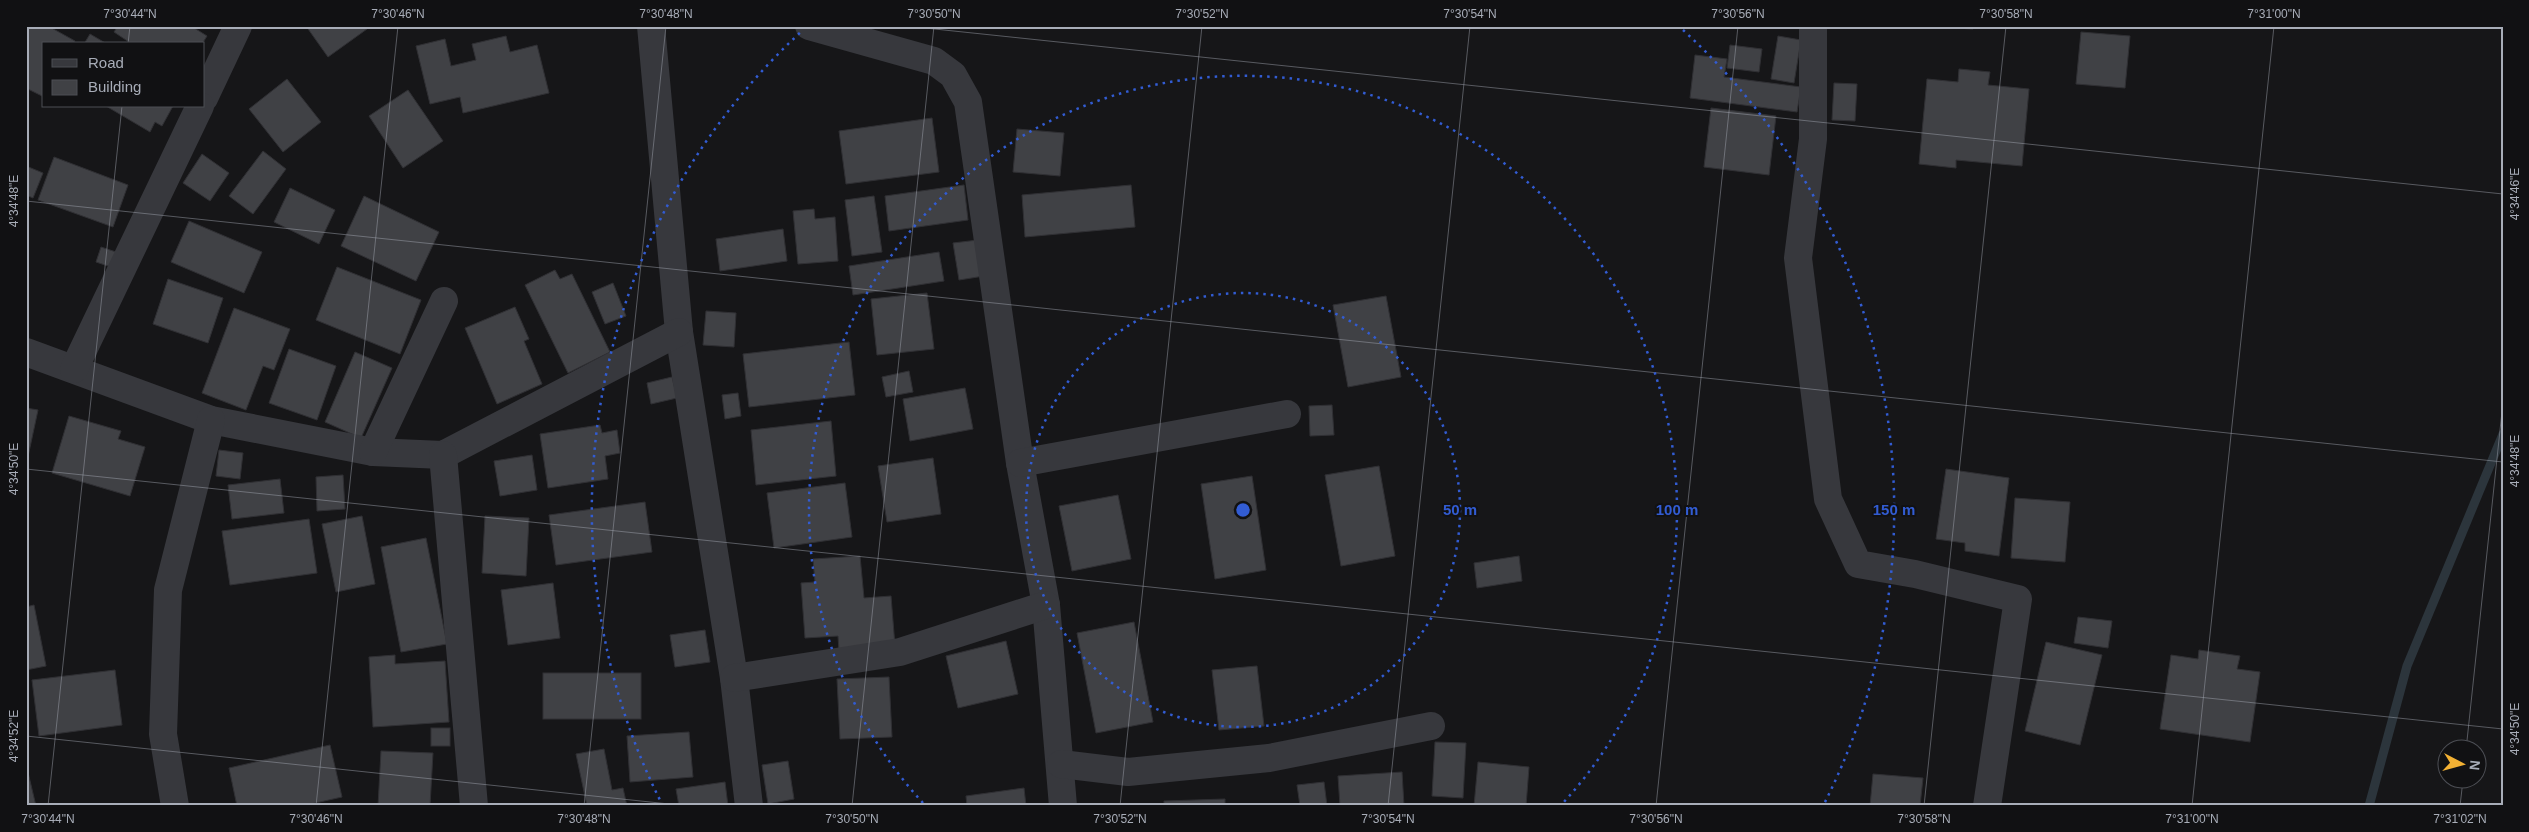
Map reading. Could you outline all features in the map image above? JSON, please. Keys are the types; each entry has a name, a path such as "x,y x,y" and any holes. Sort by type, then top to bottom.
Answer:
{"street":[{"path":"205,96 238,26"},
{"path":"651,26 679,332 734,678 749,806"},
{"path":"809,26 934,61 953,75 968,102 1020,463 1046,606 1061,764 1063,806"},
{"path":"1813,26 1813,139 1798,258 1828,500 1858,564 1915,574 2018,599 1987,806"},
{"path":"74,368 199,108"},
{"path":"373,452 444,301"},
{"path":"26,352 74,368 211,420 373,452 444,454 679,332"},
{"path":"1020,463 1287,414"},
{"path":"175,806 163,734 168,590 211,420"},
{"path":"444,454 474,806"},
{"path":"734,678 900,652 1046,606"},
{"path":"1061,764 1128,772 1260,759 1431,726"}],"building":[{"path":"26,26 48,26 75,41 42,42 42,96 26,88"},
{"path":"118,26 191,26 207,36 203,42 129,42 114,32"},
{"path":"306,26 365,26 367,29 328,57"},
{"path":"1918,26 1973,26 1973,29"},
{"path":"2081,32 2130,36 2125,88 2076,84"},
{"path":"90,34 104,42 85,42"},
{"path":"506,36 510,52 537,45 549,93 463,113 460,97 430,104 416,46 445,39 451,66 476,60 472,44"},
{"path":"1778,36 1801,40 1794,83 1771,79"},
{"path":"1730,45 1762,49 1759,72 1727,68"},
{"path":"1695,55 1727,59 1724,77 1801,87 1797,112 1690,98"},
{"path":"1959,69 1990,72 1988,85 2029,89 2022,166 1956,160 1956,168 1919,164 1927,79 1958,82"},
{"path":"287,79 321,122 283,152 249,109"},
{"path":"1834,83 1857,84 1855,121 1832,120"},
{"path":"408,90 443,141 403,168 369,116"},
{"path":"109,108 172,108 162,126 155,122 150,132"},
{"path":"1711,108 1776,116 1769,175 1704,167"},
{"path":"932,118 939,172 846,184 839,131"},
{"path":"1017,129 1064,133 1060,176 1013,172"},
{"path":"263,151 286,169 253,214 229,196"},
{"path":"202,154 229,173 210,201 183,183"},
{"path":"54,157 128,185 113,227 38,200"},
{"path":"26,166 43,173 33,198 26,195"},
{"path":"964,185 968,220 889,231 885,196"},
{"path":"1131,185 1135,227 1025,237 1022,195"},
{"path":"290,188 335,210 319,244 274,222"},
{"path":"364,196 439,232 416,281 341,246"},
{"path":"874,196 882,252 852,256 845,200"},
{"path":"814,209 815,219 835,217 838,261 798,264 793,211"},
{"path":"189,221 262,252 244,293 171,262"},
{"path":"783,229 787,261 720,271 716,239"},
{"path":"978,240 984,276 959,280 953,243"},
{"path":"101,247 122,254 117,269 96,262"},
{"path":"939,252 944,281 853,295 849,266"},
{"path":"337,267 421,300 400,354 316,320"},
{"path":"555,270 560,279 572,274 610,352 568,373 525,285"},
{"path":"168,279 223,298 208,343 153,324"},
{"path":"613,283 626,316 605,324 592,292"},
{"path":"927,293 934,349 877,355 871,299"},
{"path":"1386,296 1401,377 1348,387 1333,305"},
{"path":"515,307 529,339 524,341 542,384 497,404 465,328"},
{"path":"234,308 290,329 274,370 263,366 246,410 202,393"},
{"path":"706,311 736,313 734,347 703,345"},
{"path":"849,342 855,395 749,407 743,354"},
{"path":"289,349 336,366 317,420 269,403"},
{"path":"355,352 392,368 361,438 325,422"},
{"path":"909,371 913,392 886,397 882,377"},
{"path":"672,377 677,398 651,404 647,383"},
{"path":"965,388 973,429 910,441 903,399"},
{"path":"738,393 741,416 725,419 722,395"},
{"path":"1332,405 1334,435 1310,436 1309,406"},
{"path":"26,408 38,410 26,466"},
{"path":"69,416 121,431 118,439 145,447 130,496 52,473"},
{"path":"831,421 836,476 756,485 751,430"},
{"path":"600,425 602,433 617,430 620,453 605,456 608,479 548,488 540,434"},
{"path":"219,450 243,453 240,479 216,476"},
{"path":"532,455 537,490 500,496 494,461"},
{"path":"933,458 941,514 887,522 878,466"},
{"path":"1379,466 1395,556 1341,566 1325,475"},
{"path":"1946,469 2009,478 1999,556 1965,551 1965,543 1936,539"},
{"path":"343,475 345,509 317,511 316,477"},
{"path":"1252,476 1266,570 1215,579 1201,484"},
{"path":"280,479 284,513 232,519 228,485"},
{"path":"845,483 852,537 774,548 767,493"},
{"path":"1118,495 1131,559 1072,571 1059,506"},
{"path":"2015,498 2070,502 2065,562 2011,558"},
{"path":"645,502 652,552 556,565 549,515"},
{"path":"362,516 375,584 336,592 322,524"},
{"path":"485,516 529,518 526,576 482,573"},
{"path":"309,519 317,573 230,585 222,531"},
{"path":"426,538 447,644 401,652 381,547"},
{"path":"860,556 864,598 891,596 895,646 839,651 838,636 805,638 801,583 815,582 813,559"},
{"path":"1519,556 1522,581 1477,588 1474,563"},
{"path":"553,583 560,638 508,645 501,590"},
{"path":"34,605 46,666 26,670 26,607"},
{"path":"2078,617 2112,621 2108,648 2074,643"},
{"path":"1134,622 1153,722 1096,733 1077,633"},
{"path":"705,630 710,662 675,667 670,635"},
{"path":"1006,641 1018,694 958,708 946,656"},
{"path":"2046,642 2102,655 2080,745 2025,731"},
{"path":"2199,650 2240,656 2237,669 2260,672 2250,742 2160,729 2171,655 2198,659"},
{"path":"395,655 395,664 445,661 449,722 373,727 369,657"},
{"path":"1257,666 1264,726 1219,730 1212,670"},
{"path":"115,670 122,725 39,736 32,680"},
{"path":"543,673 641,673 641,719 543,719"},
{"path":"889,677 892,737 840,739 837,679"},
{"path":"431,728 450,728 450,746 431,746"},
{"path":"689,732 693,777 630,782 627,736"},
{"path":"1435,742 1466,743 1463,798 1432,796"},
{"path":"330,745 342,797 302,806 237,806 229,768"},
{"path":"604,749 612,790 623,788 627,806 587,806 576,754"},
{"path":"381,751 433,753 430,806 378,806"},
{"path":"788,761 794,799 768,804 762,765"},
{"path":"1478,762 1529,767 1526,806 1474,806"},
{"path":"26,764 36,806 26,806"},
{"path":"1402,772 1404,806 1340,806 1338,776"},
{"path":"1873,774 1923,778 1920,806 1870,806"},
{"path":"725,782 728,806 679,806 676,789"},
{"path":"1324,782 1327,806 1300,806 1297,785"},
{"path":"1024,788 1026,806 967,806 966,796"},
{"path":"1225,799 1225,806 1164,806 1164,801"}],"waterway":[{"path":"2369,806 2407,666 2503,434"}]}
